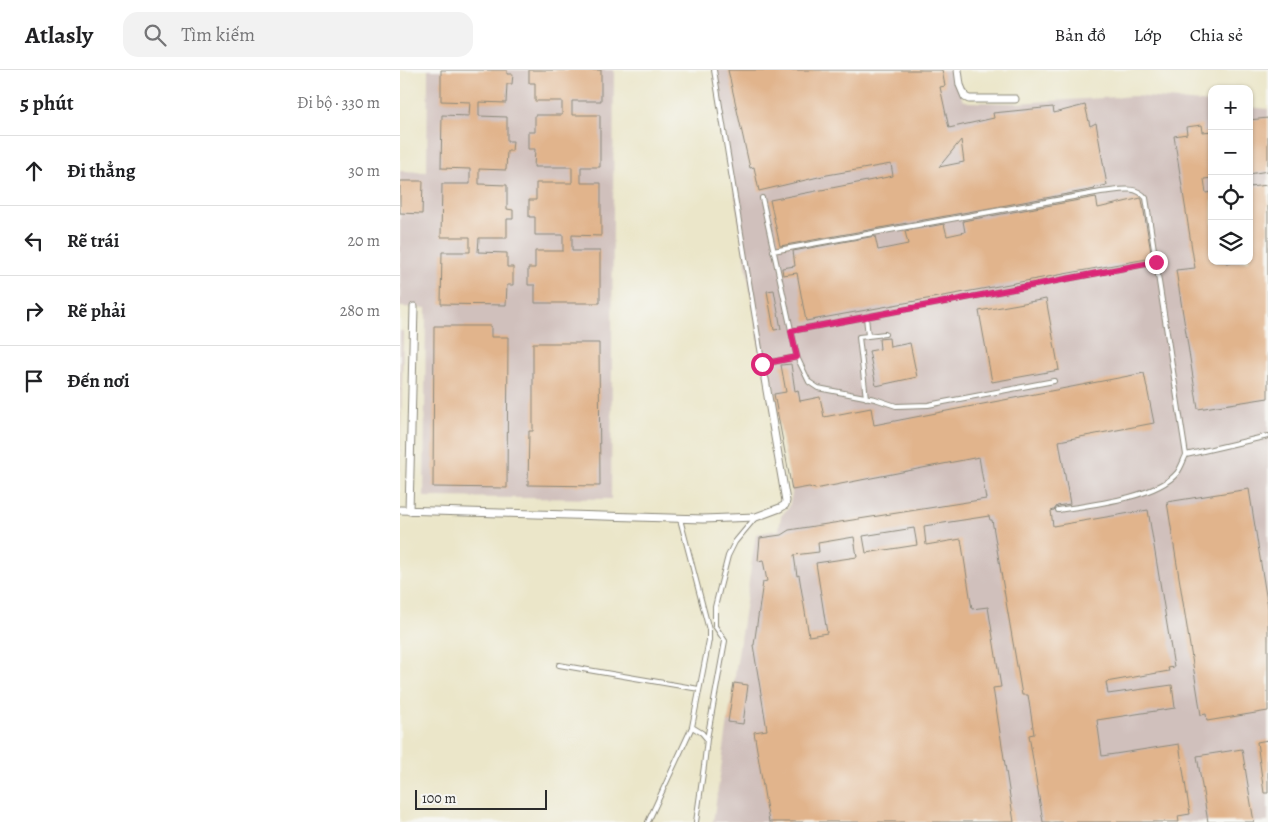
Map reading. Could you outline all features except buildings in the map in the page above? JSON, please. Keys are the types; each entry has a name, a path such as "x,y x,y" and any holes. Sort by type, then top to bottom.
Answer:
{"street":[{"path":"958,70 960,85 965,97 969,99 1015,100"},
{"path":"408,511 414,307"},
{"path":"400,510 680,519 756,517 780,508 786,500 765,380"}],"lane":[{"path":"714,70 765,380"},
{"path":"773,251 1101,192 1135,189 1141,192 1146,198 1186,456 1178,472 1162,486 1118,500 1058,510"},
{"path":"762,198 797,357 809,382 818,388 896,406 928,405 1054,380"},
{"path":"791,331 1156,262"},
{"path":"866,317 868,336"},
{"path":"866,398 859,337 884,334"},
{"path":"762,364 797,357"},
{"path":"1186,456 1268,436"},
{"path":"696,822 707,739 725,641 716,626 716,607 728,556 735,542 756,517"},
{"path":"648,822 692,726 710,635 680,519"},
{"path":"559,665 699,689"},
{"path":"692,726 707,739"}],"shaded area":[{"path":"428,70 614,70 611,499 424,497 426,308 400,307 400,171 427,172"},
{"path":"714,70 955,70 957,85 963,100 969,102 1017,103 1135,96 1208,103 1208,265 1253,265 1253,107 1268,109 1268,822 713,822 756,534 779,530 781,516 789,507 792,493 773,386 764,373"},
{"path":"400,331 403,331 400,490"}],"route":[{"path":"762,364 797,357 791,331 1156,262"}]}
